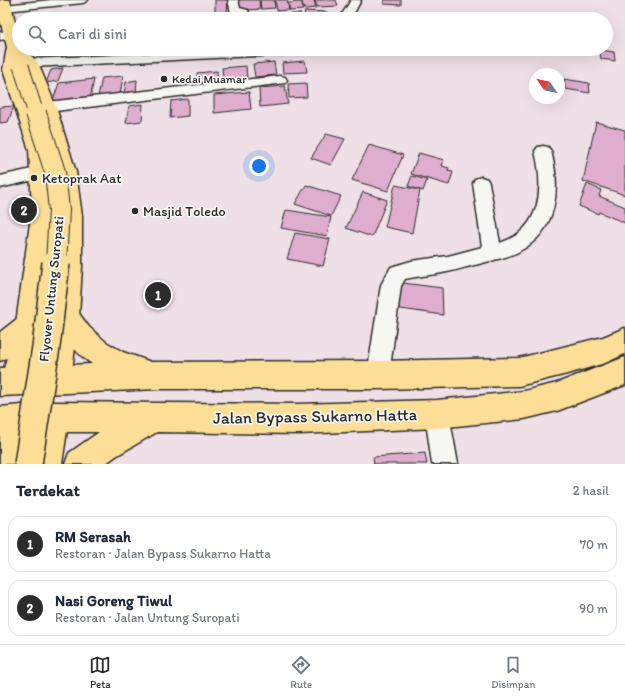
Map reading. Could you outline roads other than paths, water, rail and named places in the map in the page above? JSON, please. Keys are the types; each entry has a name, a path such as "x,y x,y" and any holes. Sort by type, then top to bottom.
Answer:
{"main road":[{"path":"4,4 12,56 38,150 43,209 39,251 28,325 8,381 158,375 378,375 519,372 578,358 605,350 625,341"},
{"path":"12,56 47,107 66,172 72,216 67,313 57,378"},
{"name":"Flyover Untung Suropati","path":"12,56 55,172 59,210 53,288 28,464"},
{"path":"28,325 37,330 44,330 59,323 67,313"},
{"path":"67,313 79,337 97,352 124,366 158,375"},
{"path":"0,348 28,325"},
{"name":"Jalan Bypass Sukarno Hatta","path":"6,422 54,417 155,417 298,420 437,414 524,405 557,398 625,371"},
{"path":"46,464 54,417"},
{"path":"80,464 105,445 155,417"},
{"path":"6,422 7,464"},
{"path":"14,464 25,456 38,455 43,458 46,464"}],"street":[{"path":"4,4 83,0"},
{"path":"233,0 235,11 244,12"},
{"path":"349,12 356,0"},
{"path":"12,56 155,56"},
{"path":"47,107 280,80"},
{"path":"378,375 391,285 398,273 414,268 449,264 492,252 514,245 528,235 547,208 549,188 548,169 543,151"},
{"path":"0,182 41,173"},
{"path":"481,183 492,252"},
{"path":"437,414 445,464"}],"place":[{"name":"Kedai Muamar","path":"164,79"},
{"name":"Ketoprak Aat","path":"34,178"},
{"name":"Nasi Goreng Tiwul","path":"24,210"},
{"name":"Masjid Toledo","path":"135,211"},
{"name":"RM Serasah","path":"158,295"}]}
